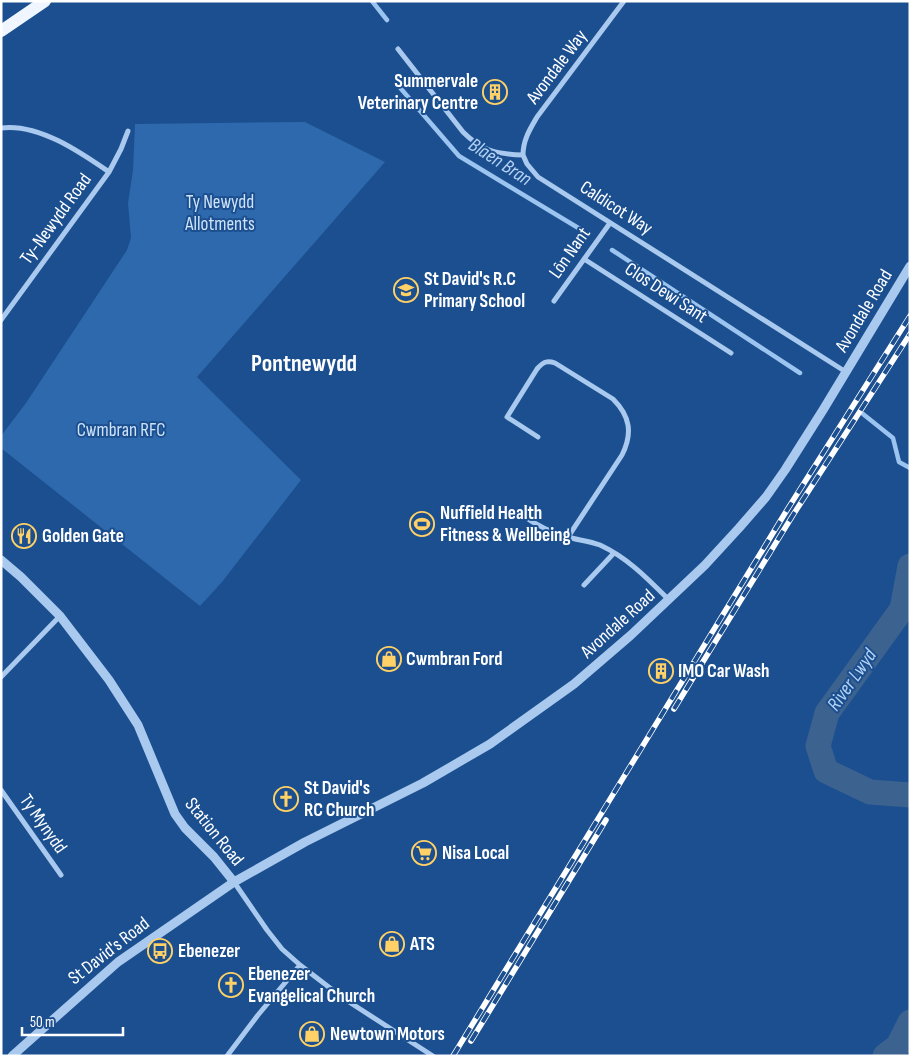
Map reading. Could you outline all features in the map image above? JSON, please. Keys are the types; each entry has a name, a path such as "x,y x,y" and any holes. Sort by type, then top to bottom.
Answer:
{"main road":[{"path":"1,31 46,1"}],"street":[{"name":"Avondale Way","path":"523,154 523,145 528,131 537,117 624,1"},
{"path":"398,49 463,132 474,142 496,153 523,154"},
{"path":"1,128 14,127 44,135 78,151 109,172"},
{"name":"Ty-Newydd Road","path":"1,320 109,172 122,149 128,131"},
{"name":"Caldicot Way","path":"523,154 538,177 846,372"},
{"name":"Lôn Nant","path":"554,301 610,223"},
{"name":"Clos Dewi Sant","path":"584,259 731,353"},
{"name":"Avondale Road","path":"234,882 305,842 422,783 490,744 574,684 669,600 739,528 766,497 785,470 910,266"},
{"path":"538,437 507,417 537,368 542,363 548,361 555,363 613,399 620,406 629,424 629,436 622,455 568,537"},
{"path":"522,515 550,532 598,544 614,553 632,565 669,600"},
{"path":"584,585 614,553"},
{"name":"Station Road","path":"1,560 21,576 60,616 109,680 138,725 175,814 185,828 214,857 234,882 267,930 282,948 300,965 343,998 432,1055"},
{"path":"1,677 60,616"},
{"name":"Ty Mynydd","path":"1,790 61,875"},
{"name":"St David's Road","path":"12,1056 118,962 234,882"},
{"path":"227,1056 300,965"}],"green space":[{"path":"305,122 385,162 197,377 301,480 222,582 200,606 1,448 1,436 26,403 127,250 131,238 128,203 133,170 135,124"}],"waterway":[{"name":"Blaen Bran","path":"372,1 387,20"},
{"name":"Blaen Bran","path":"396,83 459,156 580,229"},
{"name":"Blaen Bran","path":"612,250 800,373"},
{"name":"Blaen Bran","path":"863,414 893,438 899,462 910,468"},
{"name":"River Lwyd","path":"910,566 902,609 827,713 818,746 826,771 870,792 910,795"},
{"name":"River Lwyd","path":"885,1056 898,1046 910,1022"}],"railway":[{"path":"453,1056 787,510 910,316"},
{"path":"674,709 793,515 910,334"},
{"path":"471,1041 606,820"}],"place":[{"name":"Summervale Veterinary Centre","path":"495,92"},
{"name":"St David's R.C Primary School","path":"406,290"},
{"name":"Nuffield Health Fitness & Wellbeing","path":"422,524"},
{"name":"Golden Gate","path":"24,536"},
{"name":"Cwmbran Ford","path":"389,659"},
{"name":"IMO Car Wash","path":"661,671"},
{"name":"St David's RC Church","path":"286,799"},
{"name":"Nisa Local","path":"424,853"},
{"name":"ATS","path":"392,944"},
{"name":"Ebenezer","path":"160,951"},
{"name":"Ebenezer Evangelical Church","path":"231,985"},
{"name":"Newtown Motors","path":"312,1034"}],"district":[{"name":"Pontnewydd","path":"304,363"}],"park label":[{"name":"Ty Newydd Allotments","path":"220,213"},
{"name":"Cwmbran RFC","path":"121,430"}]}
